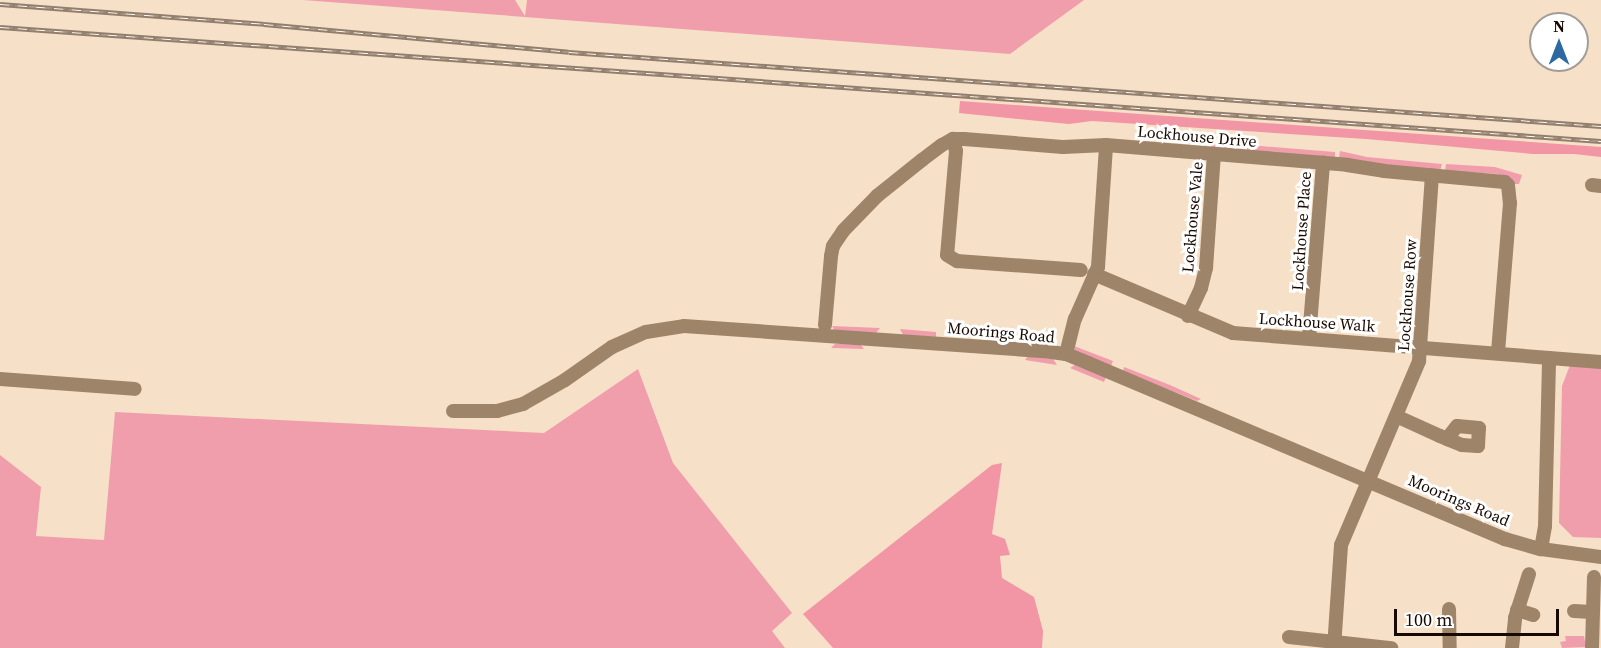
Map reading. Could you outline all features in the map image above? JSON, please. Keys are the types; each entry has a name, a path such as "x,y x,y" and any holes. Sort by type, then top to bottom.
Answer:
{"street":[{"name":"Lockhouse Drive","path":"953,140 1063,147 1106,145 1323,163 1432,176 1499,181 1508,185 1510,203 1498,353"},
{"path":"825,325 831,256 833,246 843,231 877,196 936,150 953,140"},
{"name":"Lockhouse Walk","path":"953,140 956,151 947,255 957,261 1088,272 1233,333 1601,362"},
{"path":"1066,354 1088,272 1099,258 1106,145"},
{"name":"Lockhouse Vale","path":"1188,316 1202,288 1206,268 1214,154"},
{"name":"Lockhouse Place","path":"1309,338 1323,163"},
{"name":"Lockhouse Row","path":"1334,645 1341,545 1371,480 1419,361 1432,176"},
{"name":"Moorings Road","path":"453,411 497,411 523,404 565,380 612,347 646,332 684,326 1015,347 1066,354 1371,480 1505,539 1541,549 1601,557"},
{"path":"1541,549 1545,526 1549,358"},
{"path":"0,379 135,389"},
{"path":"1396,416 1447,439"},
{"path":"1512,648 1517,610 1529,574"},
{"path":"1592,648 1594,577"},
{"path":"1449,609 1450,648"},
{"path":"1517,610 1533,615"},
{"path":"1574,611 1592,612"},
{"path":"1289,637 1334,645 1391,648"}],"shaded area":[{"path":"303,0 515,0 525,16 527,0 1084,0 1010,54"},
{"path":"960,101 1601,147 1601,157 1574,154 1533,154 1366,139 1092,121 1069,124 959,113"},
{"path":"1211,142 1335,152 1335,158 1211,148"},
{"path":"1340,151 1367,157 1442,164 1440,171 1418,169 1339,158"},
{"path":"1446,164 1495,167 1522,175 1519,184 1513,184 1498,174 1445,171"},
{"path":"832,326 880,328 876,333 835,331"},
{"path":"900,329 936,332 936,337 903,335"},
{"path":"835,344 860,344 864,349 831,348"},
{"path":"1074,346 1113,361 1111,366 1075,351"},
{"path":"1028,356 1053,359 1057,365 1025,360"},
{"path":"1075,365 1106,377 1104,382 1070,368"},
{"path":"1570,365 1601,367 1601,538 1573,537 1559,523 1562,386"},
{"path":"1124,367 1201,399 1197,401 1123,371"},
{"path":"638,369 673,463 792,613 772,631 785,648 0,648 0,455 41,487 36,536 104,540 115,412 544,433"},
{"path":"1002,463 992,534 1005,539 1010,555 1000,556 1002,578 1034,597 1043,631 1042,648 833,648 803,614 992,465"},
{"path":"1565,636 1584,636 1586,647 1562,648 1560,642 1566,641"}],"railway":[{"path":"0,4 264,24 569,52 1601,126"},
{"path":"0,27 1601,141"}]}
